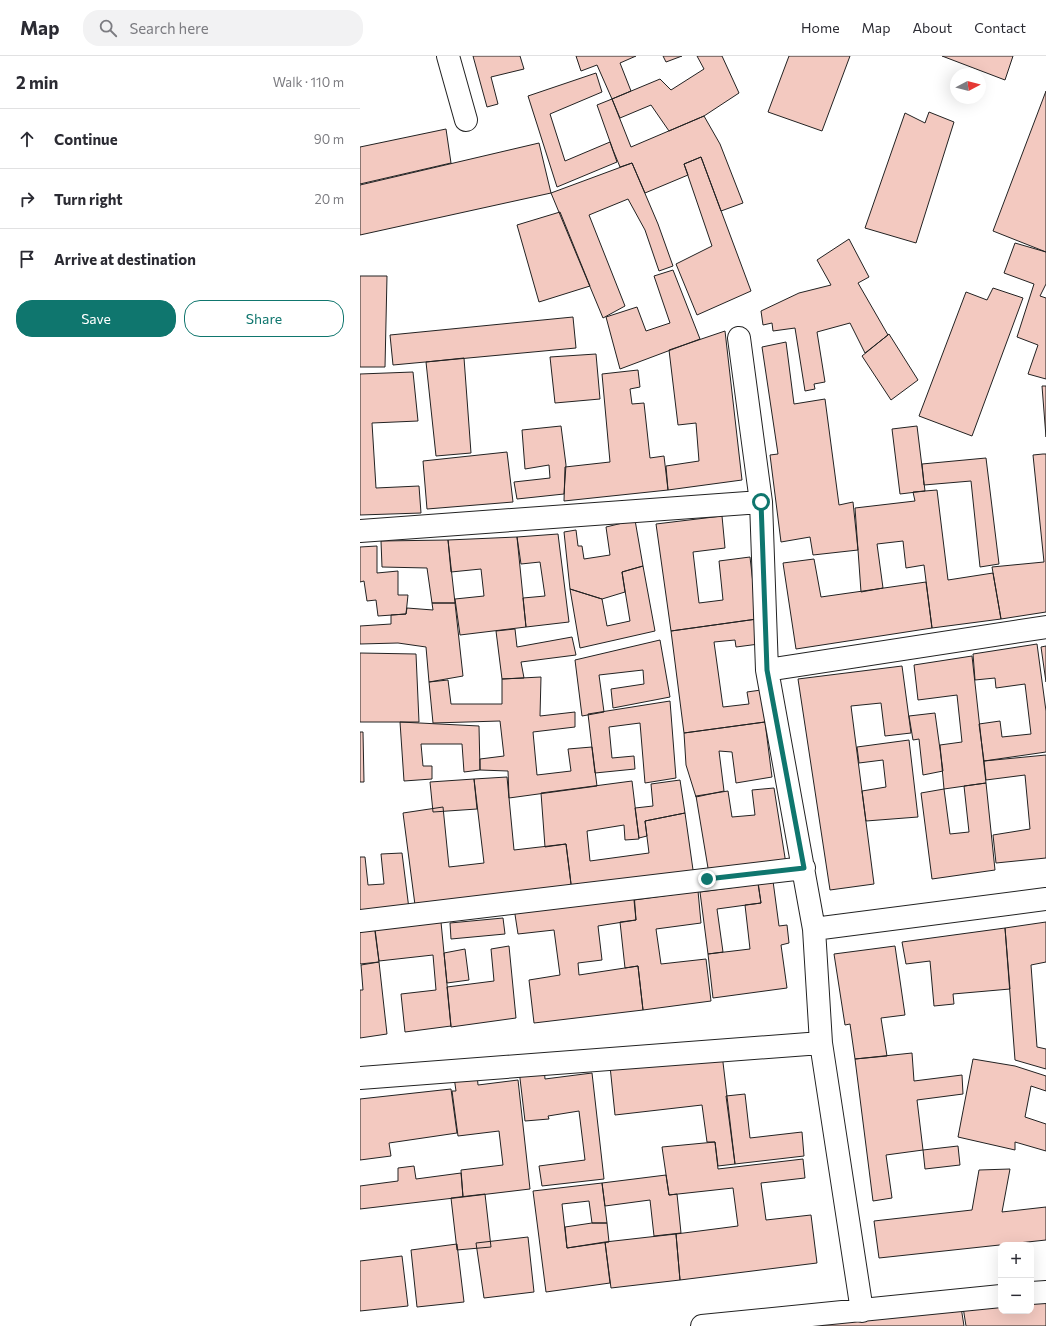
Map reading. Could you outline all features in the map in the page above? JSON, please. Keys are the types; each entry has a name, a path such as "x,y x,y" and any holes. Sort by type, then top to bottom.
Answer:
{"street":[{"path":"448,56 466,120"},
{"path":"739,338 761,502 767,670 814,929 821,1043 862,1311"},
{"path":"360,531 761,502"},
{"path":"767,670 1046,627"},
{"path":"360,921 804,868"},
{"path":"814,929 1046,899"},
{"path":"360,1078 821,1043"},
{"path":"1034,1293 1046,1292"},
{"path":"702,1326 998,1296"}],"building":[{"path":"473,56 520,56 524,69 491,77 498,104 487,107"},
{"path":"576,56 636,56 620,63 631,91 612,99 597,65 581,71"},
{"path":"663,56 682,56 666,62"},
{"path":"697,56 722,56 739,93 704,116 669,131 651,105 620,118 612,99 660,79 671,90 704,69"},
{"path":"789,56 850,56 822,131 768,112"},
{"path":"942,56 1013,56 1005,80 986,73 986,68 974,68"},
{"path":"596,73 602,92 550,114 565,161 610,142 617,162 557,187 528,96"},
{"path":"1046,91 1046,252 993,231"},
{"path":"612,99 631,147 704,116 720,144 743,203 721,211 701,157 684,164 688,175 645,193 632,163 620,167 597,105"},
{"path":"929,112 954,122 916,243 865,228 905,113 925,123"},
{"path":"446,129 451,163 360,184 360,147"},
{"path":"539,143 551,193 360,235 360,185"},
{"path":"701,157 751,291 697,315 676,264 712,246 684,164"},
{"path":"632,163 658,224 673,266 659,271 645,230 628,199 589,215 625,306 603,318 551,193"},
{"path":"560,212 590,286 539,302 517,225"},
{"path":"849,239 869,277 858,283 888,335 865,353 850,323 817,332 825,382 814,384 815,389 805,391 795,328 773,331 772,323 763,325 761,311 799,293 831,285 817,260"},
{"path":"1015,243 1046,252 1046,284 1040,296 1046,298 1046,379 1028,374 1038,345 1017,337 1034,284 1004,273"},
{"path":"673,270 700,339 620,369 606,317 637,307 646,331 670,323 654,276"},
{"path":"360,276 387,276 385,367 360,367"},
{"path":"993,288 1023,298 972,436 919,416 966,292 987,300"},
{"path":"573,317 576,348 393,365 390,335"},
{"path":"725,331 742,480 668,490 666,466 699,461 696,423 678,425 669,350"},
{"path":"889,334 918,380 891,400 862,356"},
{"path":"786,342 794,404 825,399 839,505 853,502 858,550 813,555 810,537 781,542 770,455 778,454 762,347"},
{"path":"596,354 600,399 555,403 550,357"},
{"path":"464,358 471,453 436,456 426,362"},
{"path":"638,370 640,387 630,389 632,404 644,403 650,458 664,456 668,490 564,501 565,467 610,462 602,374"},
{"path":"413,372 418,421 372,423 376,488 419,486 421,513 360,515 360,374"},
{"path":"1042,386 1046,386 1046,437"},
{"path":"561,426 566,465 564,494 517,499 514,482 550,478 549,465 525,469 522,430"},
{"path":"917,426 925,491 900,494 892,429"},
{"path":"507,452 513,502 427,509 423,461"},
{"path":"1046,454 1046,612 1001,619 992,567 1044,562 1033,455"},
{"path":"986,458 999,564 980,567 971,481 924,485 922,464"},
{"path":"937,490 948,580 993,573 1001,619 932,628 924,565 906,568 903,541 877,544 883,588 861,592 855,508 915,501 913,492"},
{"path":"722,516 725,548 693,552 699,603 723,600 719,561 750,557 757,619 671,631 656,524"},
{"path":"635,520 643,566 622,572 625,592 602,599 570,589 564,532 576,530 578,546 582,546 584,559 610,555 606,527"},
{"path":"558,534 569,622 526,627 523,598 545,596 540,562 521,564 517,537"},
{"path":"517,537 526,627 460,635 455,599 484,596 481,569 451,572 448,540"},
{"path":"448,540 455,603 432,603 427,568 382,567 381,541"},
{"path":"377,546 377,573 398,571 398,595 408,595 406,614 378,616 376,600 367,601 364,581 360,582 360,547"},
{"path":"814,559 821,597 926,582 932,628 796,649 783,563"},
{"path":"643,566 655,631 580,648 570,589 602,599 607,626 630,621 622,572"},
{"path":"432,603 455,603 463,676 429,682 426,647 398,643 360,644 360,626 391,624 391,615 406,614 407,608 433,610"},
{"path":"757,619 759,644 736,647 735,640 714,642 723,707 749,704 747,692 761,690 765,722 684,733 671,631"},
{"path":"515,629 517,647 572,637 576,655 521,662 524,678 502,679 496,631"},
{"path":"660,640 670,697 613,708 611,689 644,684 643,670 599,675 604,712 582,716 575,660"},
{"path":"1037,644 1046,711 1046,752 984,761 979,724 1000,721 1002,737 1031,734 1025,684 996,688 995,678 975,680 973,654"},
{"path":"1046,646 1046,682 1041,647"},
{"path":"360,653 416,654 419,722 360,722"},
{"path":"972,656 986,783 944,789 940,745 962,742 957,695 918,700 914,665"},
{"path":"902,666 911,733 885,736 881,703 851,706 874,884 830,890 798,679"},
{"path":"541,677 540,716 575,712 575,727 533,732 537,775 571,771 568,749 592,747 597,786 509,798 508,771 480,770 480,759 504,756 500,721 433,723 429,682 448,680 451,704 502,704 502,679"},
{"path":"670,701 676,778 645,783 640,723 609,727 612,758 634,756 635,769 595,773 588,714"},
{"path":"935,713 943,771 923,775 919,739 913,740 909,716"},
{"path":"400,722 479,726 480,770 464,772 462,744 421,744 423,766 432,766 432,779 404,781"},
{"path":"765,722 772,777 736,783 732,752 719,751 724,791 696,797 686,765 684,733"},
{"path":"360,732 363,732 364,782 360,782"},
{"path":"909,740 918,817 866,821 862,791 886,787 883,760 859,763 857,747"},
{"path":"1046,755 1046,858 996,863 993,835 1030,829 1025,775 986,780 984,761"},
{"path":"507,777 514,850 566,844 572,892 415,905 403,813 443,807 449,867 484,863 474,779"},
{"path":"474,779 477,809 433,812 430,782"},
{"path":"680,780 685,813 645,821 647,836 639,838 635,808 653,806 651,784"},
{"path":"632,781 639,839 625,840 624,825 587,831 590,861 649,853 645,821 685,813 694,877 572,892 566,844 545,847 541,793"},
{"path":"986,783 995,870 932,879 921,793 944,789 950,834 969,832 964,786"},
{"path":"774,788 786,864 709,874 696,796 728,791 732,817 755,815 752,790"},
{"path":"402,853 409,909 360,913 360,857 365,857 368,885 384,884 381,854"},
{"path":"773,881 779,926 787,925 789,943 781,945 787,988 713,998 708,954 750,949 745,905 761,903 758,882"},
{"path":"758,884 761,903 717,909 723,952 708,954 700,892"},
{"path":"698,891 701,923 656,929 661,964 706,959 711,1001 643,1010 638,966 625,968 620,922 636,920 634,900"},
{"path":"634,893 636,920 598,926 602,960 578,963 579,975 638,966 643,1010 534,1023 529,980 560,975 554,930 518,934 514,908"},
{"path":"503,918 505,934 451,939 450,923"},
{"path":"441,922 451,1026 405,1032 401,994 436,990 433,955 379,961 375,929"},
{"path":"1046,922 1046,962 1031,965 1037,1047 1046,1049 1046,1069 1015,1060 1005,928"},
{"path":"374,924 379,962 360,964 360,925"},
{"path":"1005,928 1010,989 953,994 954,1004 934,1006 930,961 906,964 902,942"},
{"path":"509,946 516,1018 451,1027 447,987 494,981 491,949"},
{"path":"895,946 905,1015 881,1018 887,1056 855,1059 850,1024 845,1025 834,954"},
{"path":"465,949 469,980 447,983 444,953"},
{"path":"379,962 387,1034 360,1038 360,990 363,990 361,965"},
{"path":"912,1053 914,1081 962,1075 963,1094 917,1100 923,1150 886,1155 892,1198 873,1201 855,1059"},
{"path":"722,1054 735,1164 718,1166 715,1142 707,1142 702,1105 615,1115 610,1066"},
{"path":"973,1059 1015,1066 1046,1076 1046,1091 1031,1086 1025,1117 1046,1124 1046,1151 1015,1142 1015,1150 958,1137"},
{"path":"544,1067 545,1079 592,1073 604,1179 542,1186 539,1166 585,1160 579,1111 548,1116 549,1119 525,1121 519,1070"},
{"path":"477,1074 478,1085 518,1080 530,1189 463,1197 461,1170 503,1165 499,1131 458,1136 452,1091 456,1091 454,1077"},
{"path":"451,1089 457,1133 389,1143 391,1156 360,1160 360,1099"},
{"path":"745,1094 750,1138 802,1132 804,1156 735,1164 726,1096"},
{"path":"715,1142 718,1169 803,1159 805,1178 761,1183 766,1220 811,1215 817,1263 680,1280 676,1234 738,1226 733,1188 669,1195 662,1147"},
{"path":"958,1146 960,1165 925,1169 923,1150"},
{"path":"414,1166 416,1179 461,1173 463,1197 360,1209 360,1186 398,1181 398,1168"},
{"path":"1010,1169 1002,1212 1046,1207 1046,1240 1027,1242 998,1242 998,1245 879,1258 874,1221 972,1210 979,1170"},
{"path":"666,1175 669,1195 677,1194 681,1233 654,1236 650,1200 605,1206 602,1183"},
{"path":"602,1183 607,1223 592,1223 589,1201 562,1204 567,1248 605,1242 610,1283 546,1292 533,1191"},
{"path":"485,1194 491,1247 457,1250 451,1198"},
{"path":"592,1223 607,1223 609,1242 567,1248 565,1227"},
{"path":"676,1234 680,1280 611,1288 605,1242"},
{"path":"528,1237 534,1292 484,1298 476,1243"},
{"path":"457,1244 464,1302 417,1307 411,1250"},
{"path":"402,1256 408,1306 360,1311 360,1261"},
{"path":"1046,1298 1046,1326 966,1326 963,1307 998,1303 998,1314 1034,1314 1034,1300"},
{"path":"961,1307 964,1326 813,1326"}],"route":[{"path":"707,879 804,868 767,670 761,502"}]}
